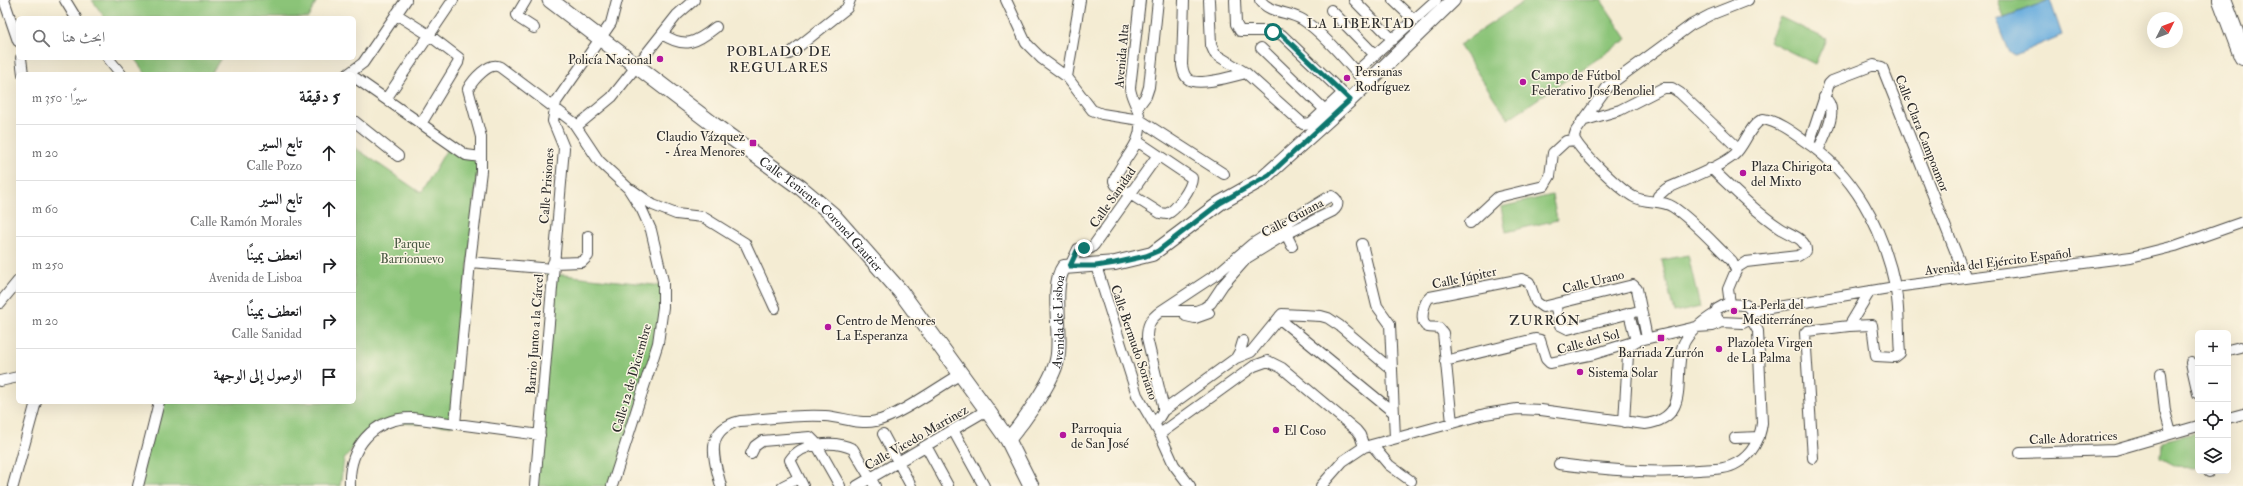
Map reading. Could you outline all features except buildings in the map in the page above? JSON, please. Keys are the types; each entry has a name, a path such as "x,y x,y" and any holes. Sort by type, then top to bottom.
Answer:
{"highway":[{"path":"2222,0 2243,56"},
{"path":"2235,0 2243,26"}],"main road":[{"name":"Calle Teniente Coronel Gautier","path":"550,0 714,126 801,188 832,214 900,291 1008,440 1031,486"}],"street":[{"path":"4,0 16,35"},
{"path":"65,0 75,16"},
{"path":"354,72 364,63 406,0"},
{"path":"386,99 453,0"},
{"path":"526,0 517,15 520,19 534,28"},
{"path":"455,424 481,157 481,137 468,90 489,67 497,65 555,107 557,100 602,39 613,20 617,0"},
{"path":"577,126 612,97 677,15 694,0"},
{"path":"789,54 847,8 850,0"},
{"path":"1006,0 1026,43 1042,59 1067,77 1092,110 1102,114 1140,120 1224,174"},
{"path":"1067,77 1080,0"},
{"name":"Avenida Alta","path":"1130,194 1116,185 1114,181 1137,142 1140,120 1137,108 1132,99 1130,88 1140,0"},
{"path":"1137,108 1144,101 1149,87 1158,0"},
{"path":"1184,0 1182,65 1184,74 1187,78 1192,81 1204,82 1246,73"},
{"path":"1208,0 1211,45 1215,54 1246,73 1303,124 1308,124 1346,96 1296,48 1278,33 1265,31 1245,33 1240,31 1236,24 1235,0"},
{"path":"1260,0 1270,9 1296,16 1312,26 1366,84"},
{"path":"1354,0 1393,40"},
{"path":"1393,0 1414,20"},
{"name":"Avenida de Lisboa","path":"1008,440 1027,417 1056,365 1058,347 1058,278 1064,268 1070,266 1096,266 1140,258 1158,251 1220,203 1269,175 1346,96 1366,84 1453,0"},
{"path":"1734,275 1736,270 1732,261 1672,207 1657,201 1641,200 1628,193 1580,149 1575,140 1574,134 1608,86 1691,25 1710,15 1748,0"},
{"path":"1356,72 1393,40 1432,1"},
{"path":"1331,10 1375,55"},
{"path":"396,14 457,55 459,61 421,124"},
{"path":"662,34 674,42 682,43 699,40 716,27"},
{"path":"1261,48 1325,110"},
{"path":"21,60 23,72"},
{"path":"110,60 119,72"},
{"name":"Calle Clara Campoamor","path":"1809,144 1829,84 1832,81 1874,65 1882,67 1966,278"},
{"path":"356,79 466,155 481,157"},
{"path":"1582,121 1620,110 1663,88 1672,88 1680,93 1739,149"},
{"path":"1818,151 1832,115 1831,105 1824,97"},
{"name":"Calle 12 de Diciembre","path":"555,107 577,126 600,161 628,188 652,230 663,281 663,307 658,342 612,486"},
{"name":"Calle Prisiones","path":"553,266 564,148 553,120 555,107"},
{"path":"1657,201 1662,192 1729,159 1739,149 1755,125 1763,119 1789,131 1818,151 1846,178 1870,214 1883,244 1895,287 1900,353 1898,357 1876,356 1872,325 1807,331 1805,333 1813,458"},
{"path":"356,123 398,156"},
{"path":"1470,223 1498,197 1544,186 1550,176 1553,153 1566,141 1575,140"},
{"path":"1130,194 1163,214 1170,213 1190,185 1192,178 1137,142"},
{"name":"Calle Sanidad","path":"1070,266 1078,250 1091,248 1094,245 1158,155"},
{"path":"1711,168 1778,227 1804,242 1806,246 1806,251 1798,256 1746,262 1738,267 1728,289 1730,304"},
{"path":"628,188 653,204 676,214 704,216 745,243 775,308"},
{"name":"Calle Guiana","path":"1161,311 1196,311 1204,308 1211,303 1223,285 1247,258 1286,234 1337,208 1338,203 1336,199 1332,196 1327,198 1266,235 1199,287 1161,311 1150,321 1147,333 1163,411"},
{"name":"Avenida del Ejército Español","path":"1721,322 1744,323 1751,315 1895,287 2131,257 2175,246 2243,222"},
{"path":"1286,234 1292,246"},
{"path":"553,266 582,262 588,256 588,236"},
{"path":"1362,244 1377,306 1390,324 1395,438"},
{"name":"Barrio Junto a la Cárcel","path":"470,262 553,266 535,486"},
{"name":"Calle Bermudo Soriano","path":"1096,266 1135,390 1146,412 1155,424 1174,465 1190,486"},
{"name":"Calle Júpiter","path":"1452,423 1441,330 1439,328 1428,327 1422,309 1424,302 1430,297 1522,279 1529,282 1536,302 1539,306 1543,307 1555,304"},
{"path":"0,294 16,280"},
{"path":"0,303 16,283"},
{"name":"Calle Urano","path":"1555,304 1630,284 1637,289 1641,311"},
{"path":"1849,326 1870,291"},
{"path":"1555,304 1560,325 1568,329 1641,311 1647,338"},
{"path":"1325,485 1343,461 1368,446 1452,423 1517,409 1565,412 1624,422 1645,424 1655,423 1671,413 1676,404 1679,389 1680,354 1684,343 1696,327 1716,313 1719,306 1730,304 1746,305 1758,331 1762,423 1759,437 1746,456 1726,468 1675,472 1635,472 1559,464"},
{"path":"1175,310 1195,318 1209,313"},
{"path":"1624,422 1628,350 1636,341 1696,327 1714,326 1721,322 1716,313"},
{"path":"1630,314 1636,341"},
{"path":"1155,424 1163,411 1236,358 1251,352 1280,316 1314,315 1328,318 1340,326 1392,370"},
{"path":"1280,316 1281,320 1394,412"},
{"name":"Calle del Sol","path":"1445,361 1535,338 1541,342 1547,362 1552,364 1594,354 1636,341"},
{"path":"1236,358 1240,351 1242,341"},
{"path":"2231,349 2240,347"},
{"path":"1160,434 1254,366 1268,361 1282,368 1356,430 1368,446 1389,465 1411,481"},
{"path":"2191,363 2195,381"},
{"path":"721,486 713,447 718,436 730,424 740,421 813,415 837,417 863,422 876,421 889,416 960,374"},
{"path":"2161,374 2165,412 2171,434"},
{"path":"0,382 16,378"},
{"path":"13,486 35,404"},
{"path":"138,486 158,404"},
{"name":"Calle Vicedo Martinez","path":"857,486 873,482 898,462 987,410"},
{"path":"2231,415 2243,414"},
{"path":"350,486 350,472 357,448 368,434 381,424 404,418 540,435"},
{"name":"Calle Adoratrices","path":"2020,453 2115,450 2195,427"},
{"path":"953,430 982,486"},
{"path":"882,434 911,486"},
{"path":"751,454 755,446 765,441 810,437 840,486"},
{"path":"1735,438 1759,437"},
{"path":"783,486 801,482 790,463 791,458 815,444 848,446 853,449 873,482"},
{"path":"926,446 948,486"}],"green space":[{"path":"92,0 317,0 309,16 104,16"},
{"name":"Campo de Fútbol Federativo José Benoliel","path":"1526,0 1601,0 1627,39 1508,119 1459,45"},
{"path":"1998,0 2050,0 2004,17"},
{"path":"1780,17 1826,39 1815,64 1769,41"},
{"path":"136,60 220,60 212,72 144,72"},
{"name":"Parque Barrionuevo","path":"356,148 421,193 447,149 461,157 479,156 452,426 400,423 360,437 344,460 340,486 138,486 159,404 356,404"},
{"path":"1552,195 1557,220 1506,232 1501,207"},
{"path":"1688,255 1700,307 1674,313 1662,260"},
{"path":"546,273 663,286 664,309 615,486 535,486 551,282"},
{"path":"2195,433 2195,467 2176,466 2161,458 2162,441"}],"water":[{"path":"2050,0 2062,35 2015,55 2009,51 1997,20"}],"place":[{"name":"Policía Nacional","path":"660,59"},
{"name":"Persianas Rodríguez","path":"1347,78"},
{"name":"Campo de Fútbol Federativo José Benoliel","path":"1523,82"},
{"name":"Claudio Vázquez - Área Menores","path":"753,143"},
{"name":"Plaza Chirigota del Mixto","path":"1743,173"},
{"name":"La Perla del Mediterráneo","path":"1734,311"},
{"name":"Centro de Menores La Esperanza","path":"828,327"},
{"name":"Barriada Zurrón","path":"1661,338"},
{"name":"Plazoleta Virgen de La Palma","path":"1719,349"},
{"name":"Sistema Solar","path":"1580,372"},
{"name":"El Coso","path":"1276,430"},
{"name":"Parroquia de San José","path":"1063,435"}],"district":[{"name":"LA LIBERTAD","path":"1361,23"},
{"name":"POBLADO DE REGULARES","path":"779,60"},
{"name":"ZURRÓN","path":"1545,320"}],"route":[{"path":"1084,248 1077,251 1070,266 1096,266 1115,263 1146,256 1158,251 1220,203 1269,175 1350,100 1282,35 1273,32"}]}
